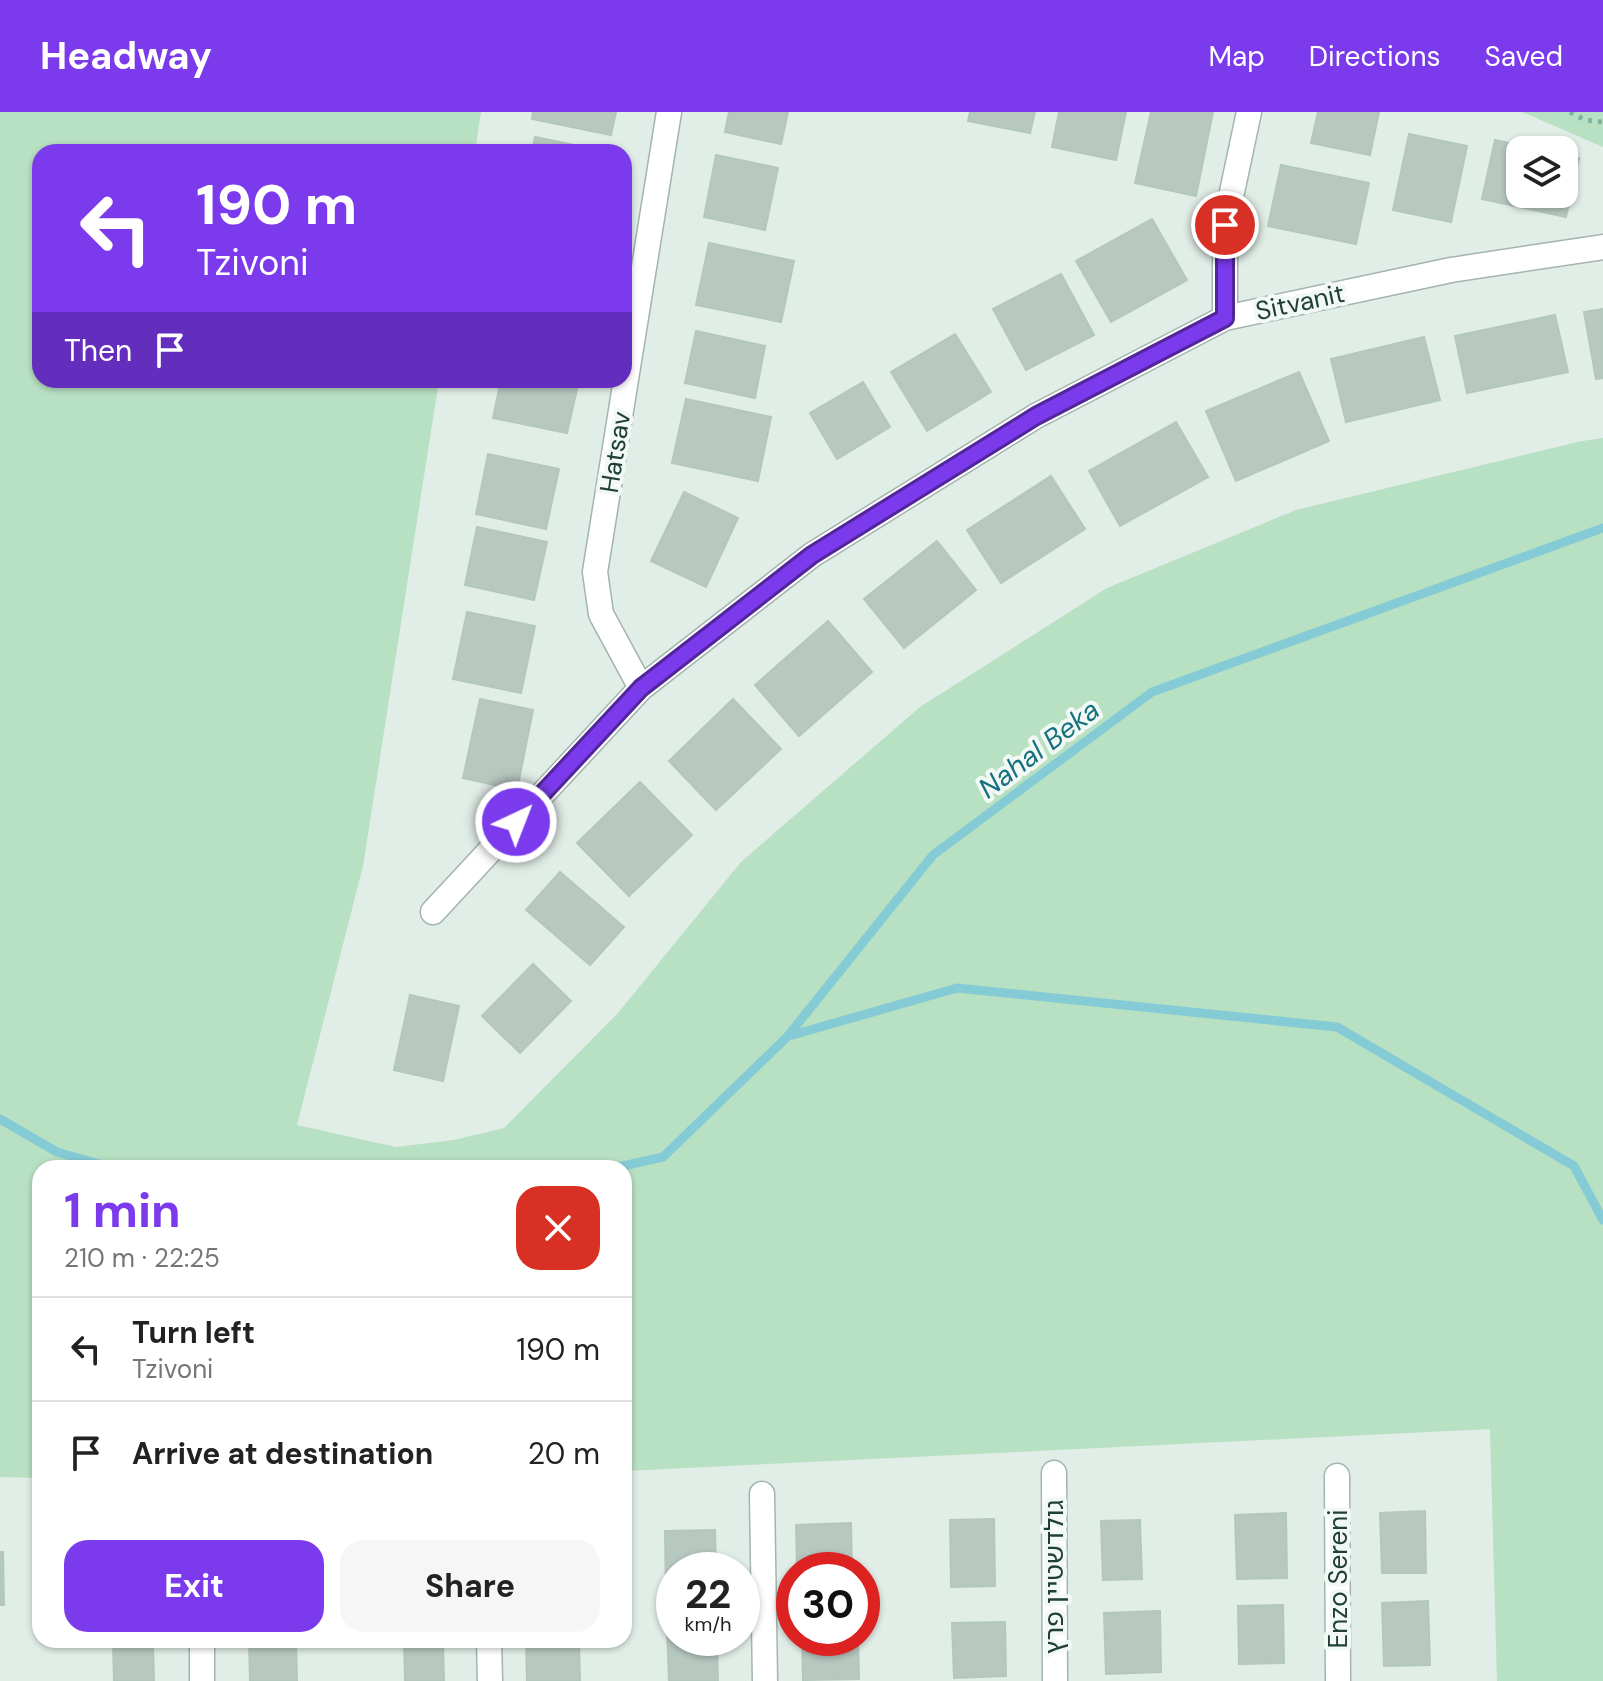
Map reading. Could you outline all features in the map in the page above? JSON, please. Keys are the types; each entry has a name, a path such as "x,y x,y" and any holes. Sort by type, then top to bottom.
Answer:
{"street":[{"name":"Hatsav","path":"632,342 669,112"},
{"path":"1225,318 1225,225 1249,112"},
{"name":"Sitvanit","path":"433,912 641,688 812,555 1036,416 1225,318 1451,270 1603,247"},
{"name":"Hatsav","path":"625,388 595,572 601,614 641,688"},
{"name":"גולדשטיין פרץ","path":"1054,1473 1055,1681"},
{"name":"Enzo Sereni","path":"1337,1476 1338,1681"},
{"path":"762,1494 765,1681"},
{"path":"202,1648 202,1681"},
{"path":"489,1648 490,1681"}],"path":[{"path":"1570,112 1585,120 1603,122"}],"green space":[{"path":"0,112 481,112 476,144 32,144 32,388 438,388 363,866 297,1125 396,1147 454,1140 504,1128 618,1013 741,862 920,707 1107,588 1296,510 1603,438 1603,1681 1497,1681 1490,1429 632,1471 632,1160 32,1160 32,1478 0,1477"},
{"path":"1522,112 1603,112 1603,147"}],"building":[{"path":"533,112 616,112 611,135 532,119"},
{"path":"729,112 788,112 781,144 725,132"},
{"path":"970,112 1035,112 1030,133 968,121"},
{"path":"1059,112 1126,112 1116,160 1052,147"},
{"path":"1151,112 1213,112 1196,196 1135,183"},
{"path":"1318,112 1379,112 1370,155 1311,143"},
{"path":"1409,134 1467,146 1451,222 1393,210"},
{"path":"535,137 569,144 534,144"},
{"path":"1495,140 1506,142 1506,204 1482,199"},
{"path":"716,155 778,168 765,230 704,217"},
{"path":"1281,165 1369,183 1356,244 1268,226"},
{"path":"1524,208 1568,208 1566,217"},
{"path":"1152,219 1187,280 1111,322 1076,261"},
{"path":"709,243 794,261 781,322 696,305"},
{"path":"1061,274 1094,335 1026,370 993,309"},
{"path":"1603,309 1603,378 1596,379 1584,312"},
{"path":"1555,315 1568,372 1467,393 1455,336"},
{"path":"696,331 765,346 755,398 685,383"},
{"path":"955,334 991,392 927,431 891,372"},
{"path":"1424,337 1440,400 1346,422 1331,359"},
{"path":"1299,372 1329,441 1236,481 1206,411"},
{"path":"863,382 890,427 837,459 810,413"},
{"path":"499,388 577,389 567,433 493,418"},
{"path":"686,399 771,417 758,481 672,463"},
{"path":"1176,422 1208,477 1120,526 1089,471"},
{"path":"488,454 559,469 546,529 476,514"},
{"path":"1051,476 1085,529 1001,583 967,530"},
{"path":"684,492 738,518 706,587 651,561"},
{"path":"477,527 547,542 534,600 465,585"},
{"path":"937,541 976,590 904,648 864,599"},
{"path":"467,612 535,626 521,693 453,679"},
{"path":"828,621 872,672 799,736 755,685"},
{"path":"480,699 533,710 517,790 463,778"},
{"path":"733,699 781,749 716,810 669,761"},
{"path":"640,782 692,835 629,896 577,843"},
{"path":"560,872 624,927 590,965 526,910"},
{"path":"533,964 571,1001 520,1053 482,1016"},
{"path":"410,995 459,1006 443,1081 394,1070"},
{"path":"1425,1511 1426,1573 1382,1573 1380,1513"},
{"path":"1286,1513 1287,1578 1237,1579 1235,1515"},
{"path":"994,1519 995,1586 951,1587 950,1520"},
{"path":"1140,1520 1142,1579 1103,1580 1101,1521"},
{"path":"851,1523 852,1552 797,1552 796,1525"},
{"path":"715,1530 716,1552 665,1552 665,1531"},
{"path":"0,1552 3,1552 4,1605 0,1605"},
{"path":"1428,1601 1430,1665 1384,1666 1382,1603"},
{"path":"1283,1605 1284,1663 1239,1664 1238,1606"},
{"path":"1160,1611 1161,1672 1106,1674 1104,1613"},
{"path":"1005,1622 1006,1676 954,1678 952,1623"},
{"path":"113,1648 153,1648 154,1681 114,1681"},
{"path":"249,1648 296,1648 297,1681 250,1681"},
{"path":"404,1648 443,1648 444,1681 405,1681"},
{"path":"526,1648 579,1648 580,1681 527,1681"},
{"path":"668,1656 717,1656 718,1681 669,1681"},
{"path":"802,1656 858,1656 859,1679 803,1680"}],"waterway":[{"name":"Nahal Beka","path":"632,1164 663,1157 787,1037 933,855 1152,692 1603,528"},
{"path":"789,1036 957,988 1337,1027 1574,1166 1603,1220"},
{"name":"Nahal Beka","path":"0,1119 57,1152 85,1160"}],"route":[{"path":"516,822 641,688 812,555 1036,416 1225,318 1225,225"}]}
